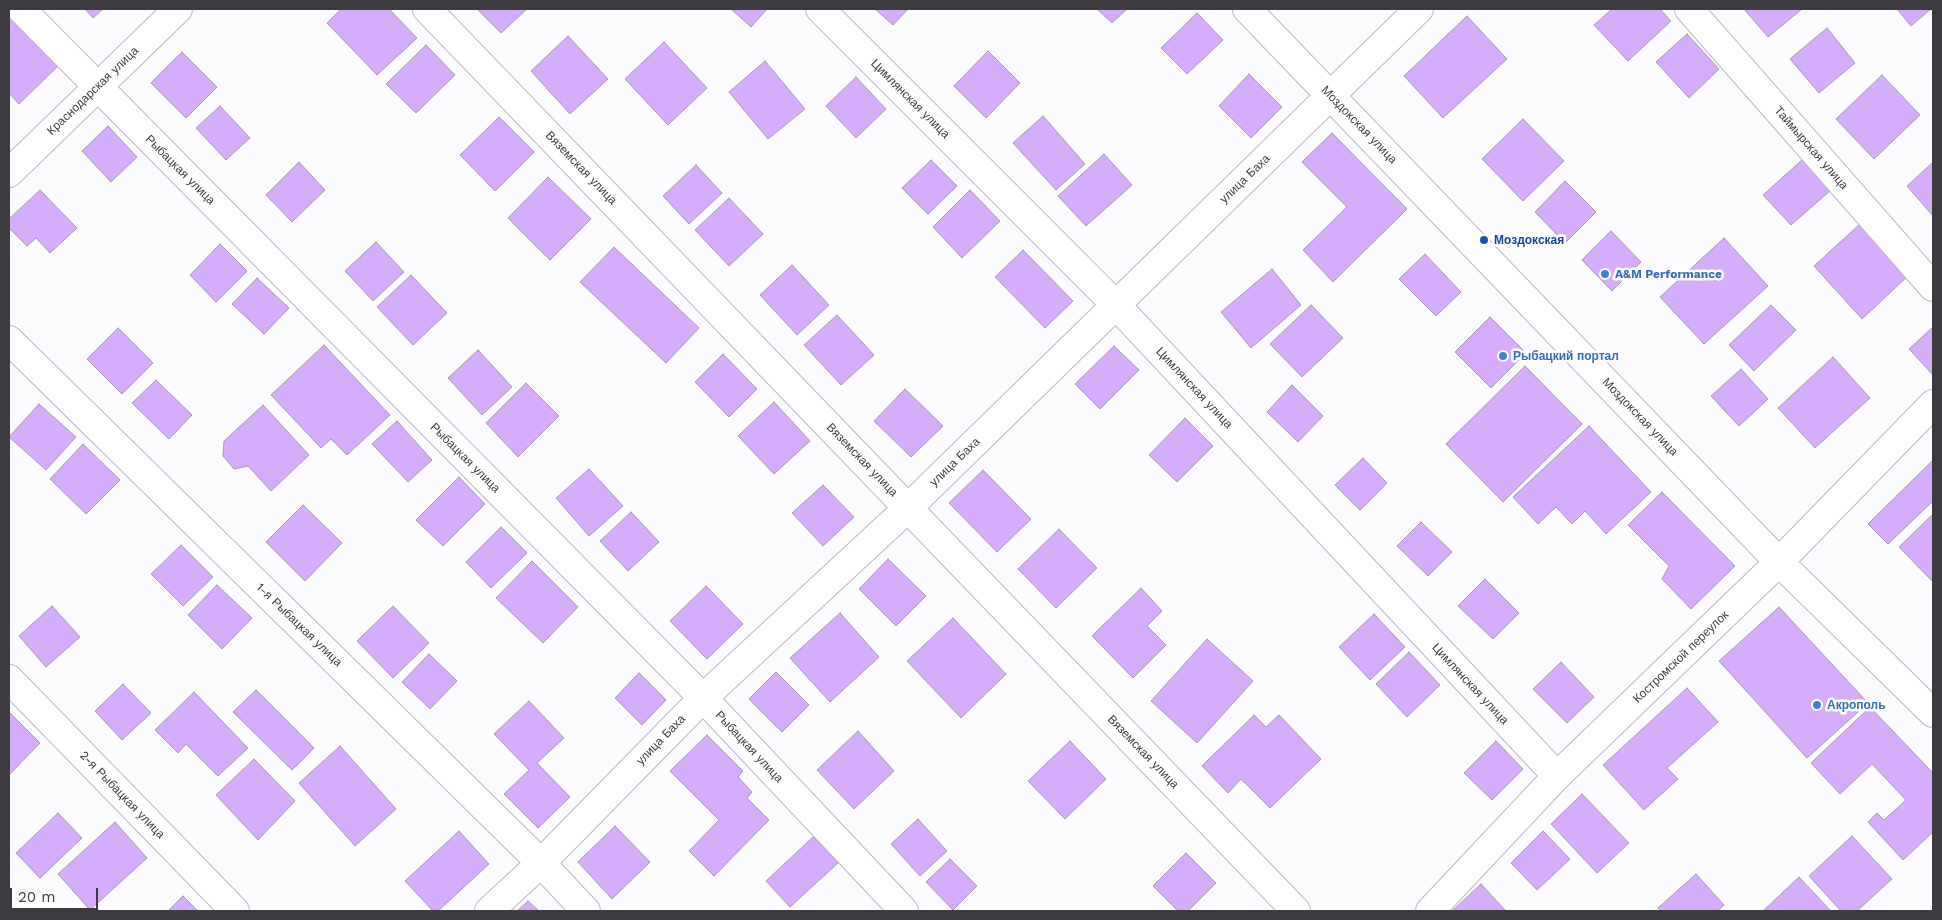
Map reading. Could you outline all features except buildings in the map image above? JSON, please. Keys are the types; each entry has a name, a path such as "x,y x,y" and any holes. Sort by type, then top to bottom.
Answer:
{"street":[{"name":"Рыбацкая улица","path":"21,9 703,698 904,911"},
{"name":"Краснодарская улица","path":"9,173 178,9"},
{"name":"Вяземская улица","path":"427,9 1296,911"},
{"name":"Цимлянская улица","path":"820,9 1116,305 1557,776"},
{"name":"Моздокская улица","path":"1247,9 1779,562 1933,713"},
{"name":"улица Баха","path":"489,911 541,863 703,698 908,508 1419,9"},
{"name":"Таймырская улица","path":"1689,9 1933,287"},
{"name":"1-я Рыбацкая улица","path":"9,340 541,863 586,911"},
{"name":"Костромской переулок","path":"1430,911 1557,776 1779,562 1933,404"},
{"name":"2-я Рыбацкая улица","path":"9,679 235,911"}],"place":[{"name":"Моздокская","path":"1484,240"},
{"name":"A&M Performance","path":"1605,274"},
{"name":"Рыбацкий портал","path":"1503,356"},
{"name":"Акрополь","path":"1817,705"}]}
